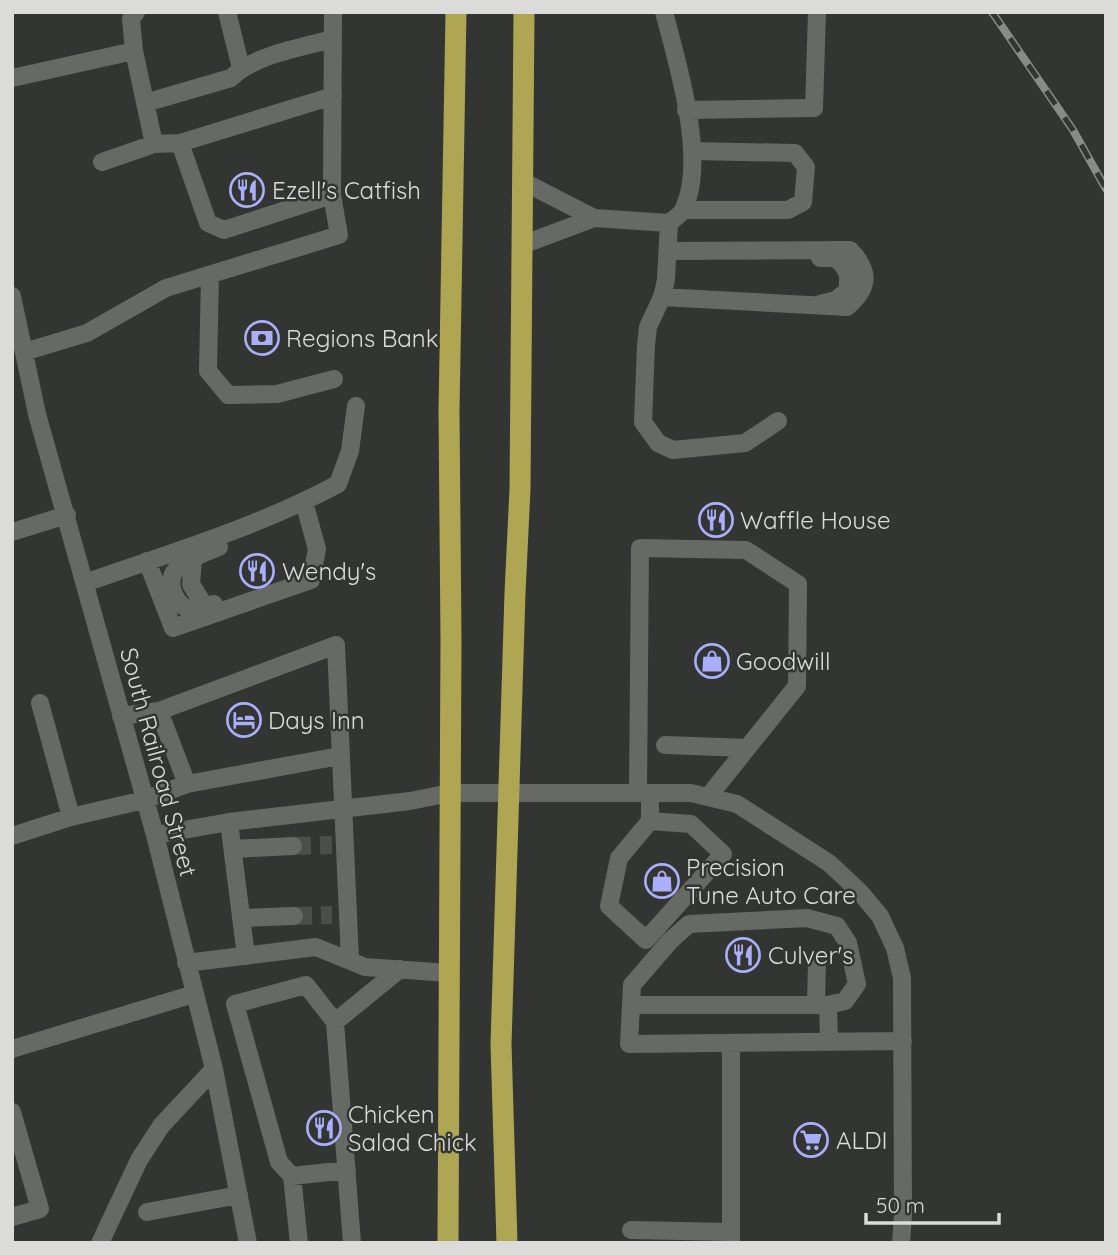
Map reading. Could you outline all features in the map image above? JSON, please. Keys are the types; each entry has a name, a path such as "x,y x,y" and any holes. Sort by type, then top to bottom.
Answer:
{"highway":[{"path":"448,1243 449,411 457,12"},
{"path":"512,1238 501,1044 520,463 524,12"}],"street":[{"path":"136,12 131,19 134,51 153,144"},
{"path":"227,12 241,68"},
{"path":"24,352 87,333 166,288 339,235 332,195 333,12"},
{"path":"522,181 594,218 669,223 684,210 690,186 692,151 682,82 664,12"},
{"path":"686,110 814,108 817,12"},
{"path":"145,103 231,78 241,68 286,51 333,39"},
{"path":"12,78 134,51"},
{"path":"102,162 153,144 180,143 333,96"},
{"path":"180,143 208,223 224,230 332,195"},
{"path":"684,210 788,210 803,202 806,167 795,153 692,151"},
{"path":"522,245 594,218"},
{"path":"669,223 669,251 662,297 648,327 643,422 658,443 673,450 745,443 778,421"},
{"path":"662,297 847,307 861,295 865,277 860,260 850,250 669,251"},
{"path":"210,275 208,371 228,395 277,394 334,379"},
{"name":"South Railroad Street","path":"12,296 37,414 155,835 214,1069 248,1243"},
{"path":"85,583 242,527 304,502 338,484 350,451 356,406"},
{"path":"147,561 173,628 311,580 317,549 304,502"},
{"path":"12,531 67,515"},
{"path":"242,527 230,542 193,558 174,572 171,581 175,598 185,607 198,610 270,587 278,592"},
{"path":"650,821 644,793 640,548 746,550 798,584 797,685 708,797"},
{"path":"121,716 159,711 335,645 342,808 338,845 340,915 350,960"},
{"path":"40,703 71,817"},
{"path":"159,711 187,783"},
{"path":"665,745 747,748"},
{"path":"12,836 71,817 144,800 187,783 340,756"},
{"path":"155,835 229,822 410,801 450,793 691,793 737,804 829,863 860,892 880,916 895,948 902,978 901,1243"},
{"path":"650,821 691,824 723,853 646,940 609,906 619,858 650,821"},
{"path":"229,822 246,956"},
{"path":"233,849 293,846"},
{"path":"241,918 293,916"},
{"path":"632,1005 822,1005 845,1001 857,984 848,943 837,926 807,918 689,924 670,940 632,985 629,1044 903,1041"},
{"path":"186,964 316,947 366,967 449,973"},
{"path":"817,960 829,1041"},
{"path":"335,1022 400,970"},
{"path":"299,1243 292,1176 279,1162 235,1004 306,985 335,1022 352,1243"},
{"path":"12,1049 194,994"},
{"path":"631,1230 731,1238 730,1043"},
{"path":"100,1243 139,1160 161,1126 214,1069"},
{"path":"12,1112 40,1209 12,1217"},
{"path":"292,1176 346,1170"},
{"path":"147,1212 239,1195"}],"tunnel":[{"path":"293,846 332,845"},
{"path":"294,916 332,915"}],"railway":[{"path":"992,12 1073,130 1106,189"}],"place":[{"name":"Ezell's Catfish","path":"247,190"},
{"name":"Regions Bank","path":"262,338"},
{"name":"Waffle House","path":"716,520"},
{"name":"Wendy's","path":"257,571"},
{"name":"Goodwill","path":"712,661"},
{"name":"Days Inn","path":"244,720"},
{"name":"Precision Tune Auto Care","path":"662,881"},
{"name":"Culver's","path":"743,955"},
{"name":"Chicken Salad Chick","path":"324,1128"},
{"name":"ALDI","path":"811,1140"}]}
